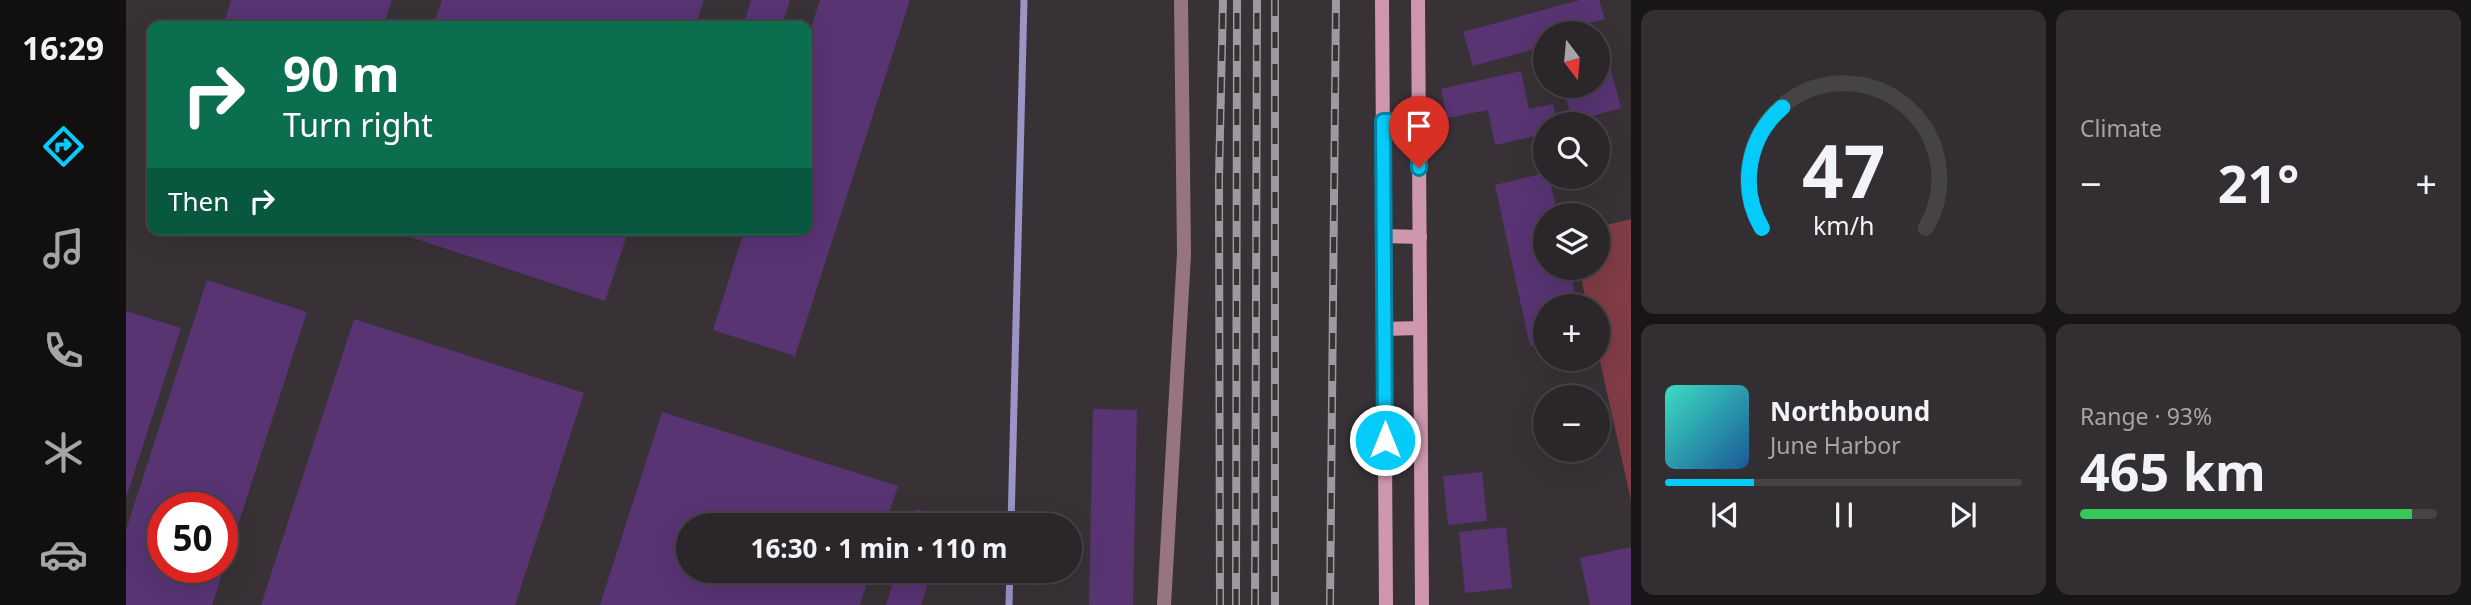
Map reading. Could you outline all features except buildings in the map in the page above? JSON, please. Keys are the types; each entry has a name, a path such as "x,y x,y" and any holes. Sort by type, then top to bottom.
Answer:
{"main road":[{"path":"1382,0 1386,605"},
{"path":"1418,0 1422,605"},
{"path":"1383,121 1419,122"},
{"path":"1384,236 1420,237"},
{"path":"1384,329 1420,328"}],"street":[{"path":"1164,605 1184,254 1181,0"}],"shaded area":[{"path":"1631,219 1631,500 1610,406 1610,385 1605,385 1602,371 1610,371 1610,294 1584,294 1582,280 1610,280 1610,224"}],"waterway":[{"path":"1011,513 1024,0"},
{"path":"1009,605 1010,583"}],"railway":[{"path":"1220,605 1219,178 1223,0"},
{"path":"1236,605 1237,0"},
{"path":"1255,605 1257,0"},
{"path":"1275,0 1275,605"},
{"path":"1330,605 1336,0"}],"route":[{"path":"1385,440 1383,121 1419,122 1419,168"}]}
